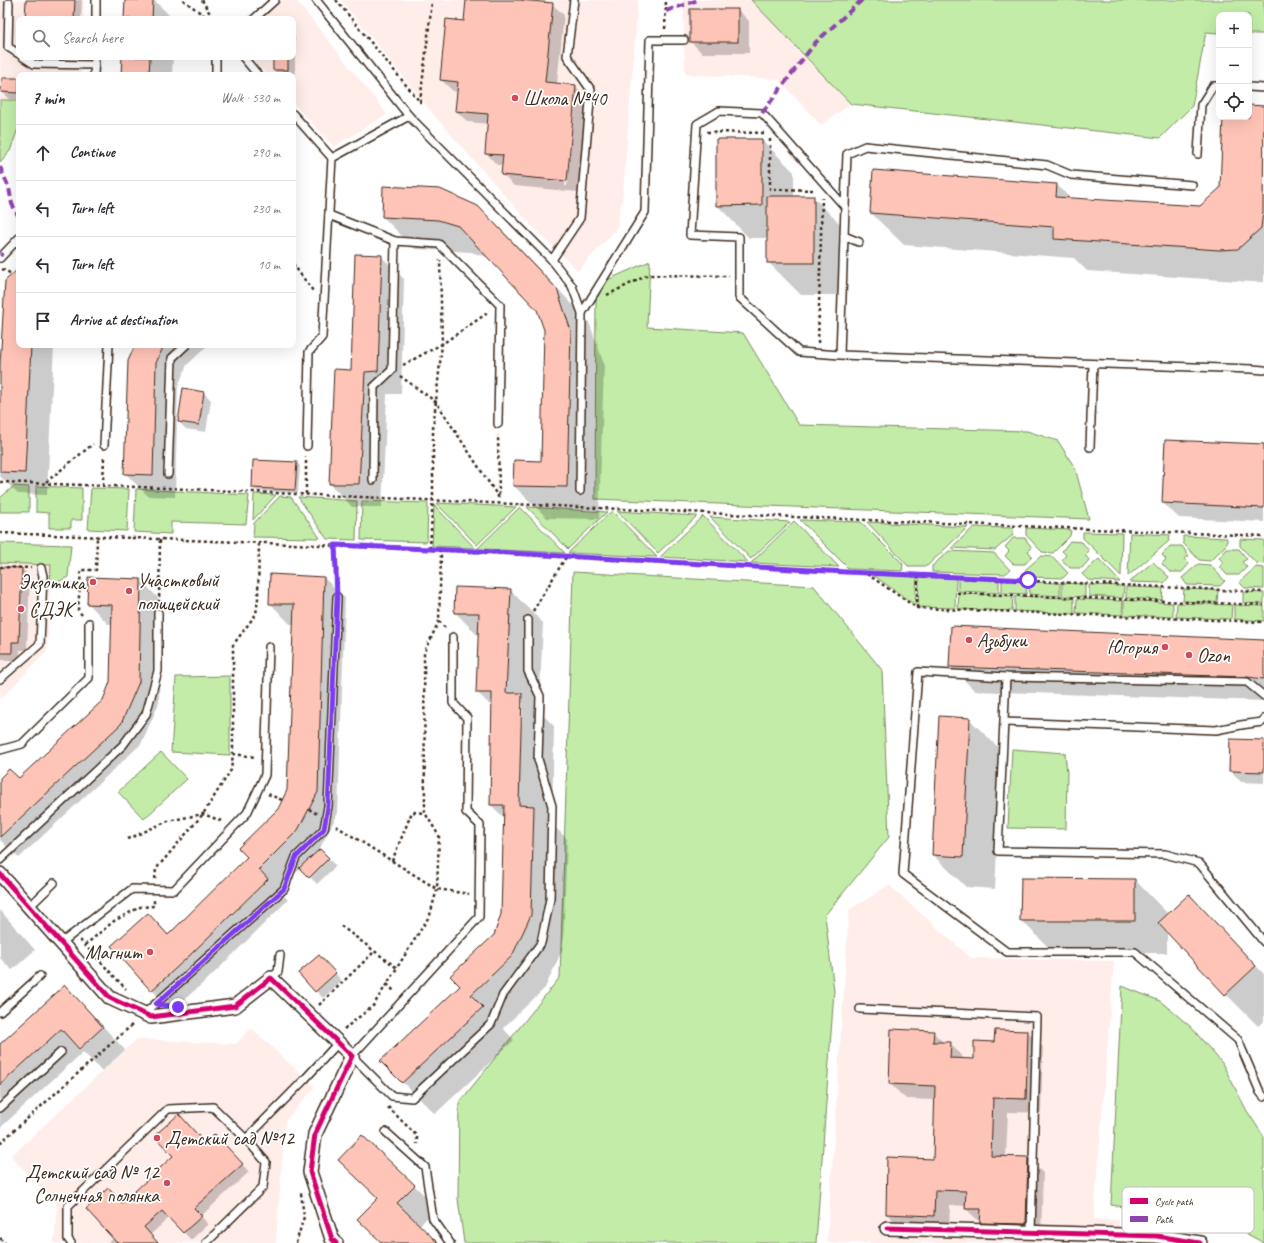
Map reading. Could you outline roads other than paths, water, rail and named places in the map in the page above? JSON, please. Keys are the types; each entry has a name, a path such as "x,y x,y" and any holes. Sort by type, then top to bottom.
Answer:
{"street":[{"path":"0,874 110,998 151,1018 235,1006 271,978 352,1056 315,1134 310,1172 332,1239 336,1243"},
{"path":"887,1228 1157,1236 1200,1243"}],"lane":[{"path":"96,0 96,16"},
{"path":"257,16 275,0"},
{"path":"316,0 409,116 552,260 572,286 582,313 580,491"},
{"path":"552,260 580,218 591,90 568,56 574,0"},
{"path":"9,3 8,47 16,52"},
{"path":"582,313 645,212 650,40 684,40"},
{"path":"28,60 34,64 95,65"},
{"path":"94,72 95,60"},
{"path":"216,60 216,72"},
{"path":"246,60 256,72"},
{"path":"1198,154 1201,104 1213,86 1216,86"},
{"path":"1252,88 1264,88"},
{"path":"845,208 762,113 719,111 697,124 690,235 739,237 739,297 799,352 840,356 1264,370"},
{"path":"332,158 409,116"},
{"path":"296,117 332,158 322,337 309,352 307,446"},
{"path":"840,356 848,154 865,146 1047,165 1071,175 1192,185"},
{"path":"329,215 395,241 439,244 500,305 498,424"},
{"path":"844,236 859,242"},
{"path":"0,258 16,241"},
{"path":"373,480 374,387 392,370 395,241"},
{"path":"104,445 109,348"},
{"path":"168,474 172,358 183,348"},
{"path":"1090,447 1093,364"},
{"path":"0,679 40,644 43,576 41,568"},
{"path":"144,1014 284,889 296,857 324,829 328,806 337,597"},
{"path":"0,860 123,745 146,714 158,671 158,613"},
{"path":"453,637 453,703 467,718 466,812 480,825 479,917 352,1056 392,1096 412,1098 491,1024 503,995 541,943 550,899 552,806 538,759 540,696 528,671 528,620"},
{"path":"0,750 22,744 89,678 89,624"},
{"path":"61,943 132,889 174,890 247,813 265,775 270,647"},
{"path":"1264,696 1247,682 1006,677 918,672 903,874 1006,952 1135,952 1238,1040 1260,1092 1264,1097"},
{"path":"1006,677 998,851 1165,854 1199,863 1264,942"},
{"path":"1005,722 1216,730 1262,722 1264,720"},
{"path":"29,907 54,883"},
{"path":"271,978 278,972 280,955"},
{"path":"0,1012 40,976"},
{"path":"860,1009 1037,1017 1031,1232"},
{"path":"246,1139 338,1043"},
{"path":"0,1108 61,1052"},
{"path":"71,1243 68,1239 68,1206 168,1109 213,1107 246,1139 266,1162 263,1188 206,1243"},
{"path":"386,1132 425,1167 433,1219 450,1243"}],"place":[{"name":"Школа №40","path":"515,98"},
{"name":"Экзотика","path":"93,582"},
{"name":"Участковый полицейский","path":"129,591"},
{"name":"СДЭК","path":"21,609"},
{"name":"Азьбуки","path":"969,640"},
{"name":"Югория","path":"1165,647"},
{"name":"Ozon","path":"1189,655"},
{"name":"Магнит","path":"150,952"},
{"name":"Детский сад №12","path":"157,1138"},
{"name":"Детский сад № 12 Солнечная полянка","path":"167,1183"}]}
